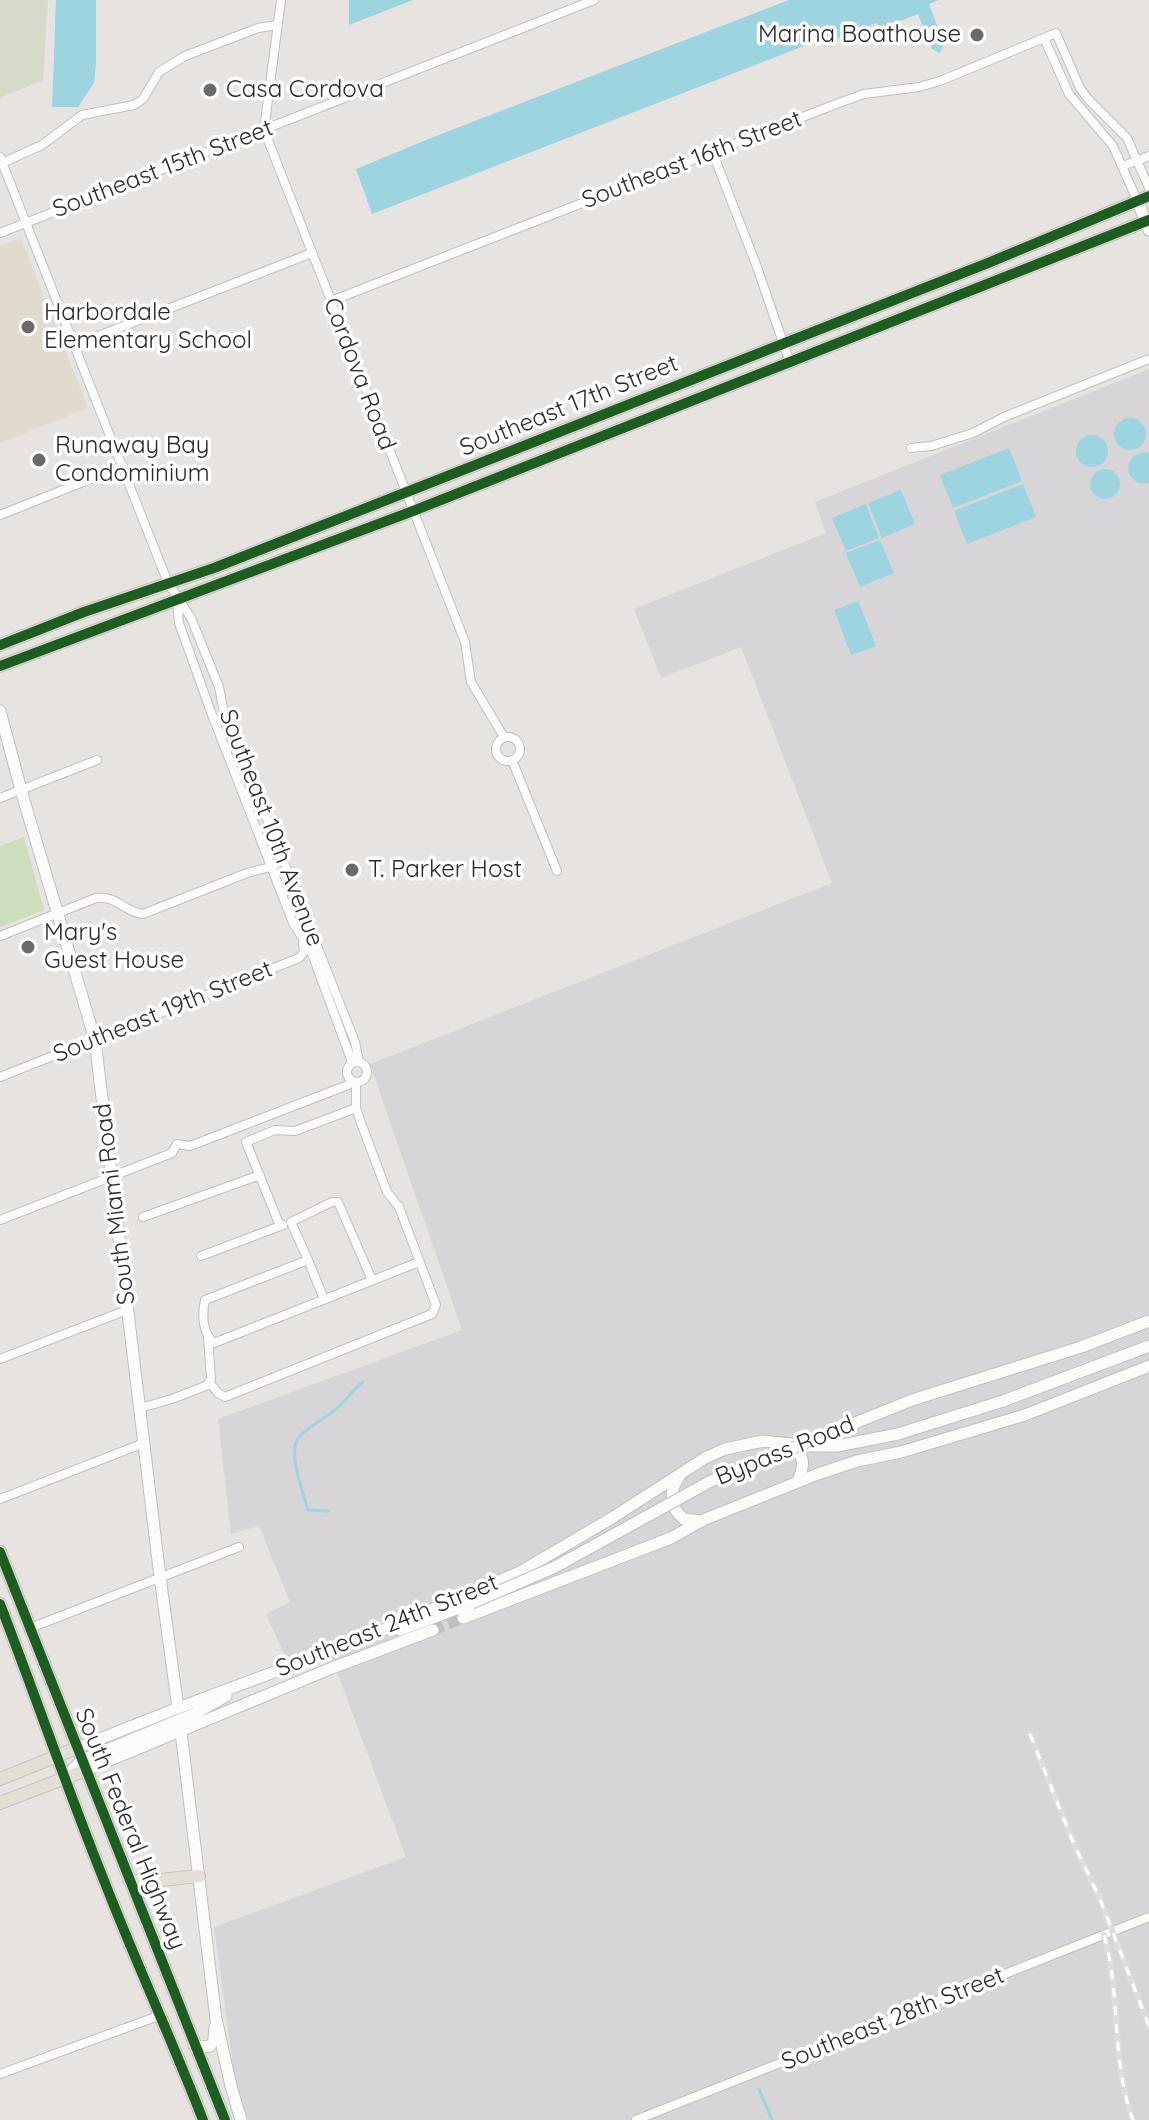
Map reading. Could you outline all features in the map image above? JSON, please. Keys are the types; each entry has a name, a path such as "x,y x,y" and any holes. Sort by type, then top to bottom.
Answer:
{"main road":[{"name":"Southeast 17th Street","path":"5,644 84,612 214,568 1010,254 1143,198"},
{"name":"Southeast 17th Street","path":"0,666 413,511 789,360 1148,224"},
{"path":"970,290 1000,270 1010,254"},
{"path":"570,448 573,434 593,418"},
{"path":"546,458 568,428"},
{"path":"0,652 5,644"},
{"name":"South Federal Highway","path":"0,1552 225,2120"},
{"name":"South Federal Highway","path":"0,1604 8,1636 105,1885 203,2120"},
{"path":"0,1779 56,1756 81,1759"},
{"path":"0,1803 64,1779 81,1759"},
{"path":"129,1880 141,1882 199,1876"},
{"path":"161,2015 169,2019 194,2045"}],"street":[{"name":"Cordova Road","path":"281,0 264,130 465,642 471,682 504,737"},
{"name":"Southeast 15th Street","path":"0,233 594,0"},
{"path":"1,160 42,145 82,115 134,105 143,99 159,72 185,56 258,28 277,25"},
{"name":"Southeast 16th Street","path":"331,301 864,94 940,81 1056,33 1080,88 1127,138 1137,161"},
{"path":"1044,38 1069,94 1113,146 1143,198 1148,224"},
{"path":"712,151 753,254 789,360"},
{"path":"1123,166 1149,156"},
{"name":"Southeast 10th Avenue","path":"1,160 168,583 191,618 355,1042 356,1062"},
{"path":"1137,161 1149,188"},
{"path":"75,345 312,253"},
{"path":"911,448 931,446 973,433 1004,417 1149,359"},
{"path":"0,515 123,466"},
{"name":"Southeast 10th Avenue","path":"177,598 179,623 293,923 311,951 356,1062 365,1066 367,1072 364,1079 355,1082 346,1073 348,1067 356,1062"},
{"name":"South Miami Road","path":"0,711 95,1040 178,1708"},
{"path":"504,737 513,738 519,744 519,753 512,760 503,760 496,753 497,743 504,737"},
{"path":"0,798 97,760"},
{"path":"512,760 557,871"},
{"path":"249,809 261,804"},
{"path":"0,936 96,898 107,897 119,901 132,913 143,914 247,873 284,864"},
{"name":"Southeast 19th Street","path":"0,1077 299,958 304,952 301,932"},
{"path":"0,1220 172,1153 177,1144 190,1146 355,1082"},
{"name":"Southeast 10th Avenue","path":"209,1382 225,1397 432,1314 436,1305 399,1207 387,1192 356,1108 355,1082"},
{"path":"280,1226 246,1142 275,1130 295,1131 356,1108"},
{"path":"143,1217 260,1175"},
{"path":"201,1256 338,1202 372,1280"},
{"path":"291,1222 324,1299"},
{"path":"140,1408 208,1385 211,1379 204,1326 205,1300 308,1260"},
{"path":"208,1338 214,1343 419,1262"},
{"path":"0,1359 127,1310"},
{"name":"Bypass Road","path":"357,1641 436,1617 555,1567 711,1481 912,1400 1081,1347 1149,1321"},
{"name":"Southeast 24th Street","path":"81,1759 178,1708 357,1641 520,1572 715,1453 763,1441 820,1447 898,1434 1003,1401 1149,1346"},
{"path":"1128,1354 1135,1372"},
{"name":"Southeast 24th Street","path":"463,1618 671,1538 703,1520 798,1481 857,1461 901,1452 1025,1415 1149,1366"},
{"path":"984,1427 990,1412 1003,1401"},
{"path":"937,1441 945,1433 960,1427 962,1423 954,1417"},
{"path":"0,1499 144,1443"},
{"path":"790,1443 804,1461 798,1481"},
{"path":"682,1473 672,1491 675,1509 684,1519 703,1520"},
{"path":"30,1628 239,1547"},
{"name":"Bypass Road","path":"332,1668 436,1617"},
{"name":"Southeast 24th Street","path":"81,1759 181,1732 294,1683 433,1630"},
{"path":"280,1670 286,1681 294,1683"},
{"path":"81,1759 196,1713 257,1678"},
{"path":"181,1732 216,2019 241,2120"},
{"name":"Southeast 28th Street","path":"636,2120 1149,1917"},
{"path":"0,2074 161,2015"},
{"path":"194,2045 210,2046 214,2040 216,2019"}],"shaded area":[{"name":"Harbordale Elementary School","path":"21,238 88,408 0,443 0,246"},
{"path":"1149,369 1149,2120 248,2120 235,2079 214,1927 406,1857 327,1645 286,1658 266,1614 290,1602 259,1526 231,1534 218,1419 462,1330 370,1064 832,883 741,647 661,678 634,609 826,533 815,502"}],"green space":[{"path":"0,0 48,0 43,80 0,98"},
{"path":"24,837 44,910 0,927 0,846"}],"water":[{"path":"56,0 96,0 94,83 78,107 52,107"},
{"path":"349,0 413,0 349,25"},
{"path":"789,0 939,0 929,4 944,44 940,53 932,49 918,14 880,29 877,23 825,43 822,39 372,214 356,169"},
{"path":"1130,418 1141,423 1146,434 1141,445 1130,450 1119,445 1114,434 1119,423"},
{"path":"1092,435 1103,440 1108,451 1103,462 1092,467 1081,462 1076,451 1081,440"},
{"path":"1009,448 1022,481 953,508 940,475"},
{"path":"1149,453 1149,483 1139,483 1128,471 1129,464 1137,454"},
{"path":"1105,469 1116,473 1120,484 1116,495 1105,499 1094,495 1090,484 1094,473"},
{"path":"1023,484 1036,517 967,544 954,511"},
{"path":"901,490 915,524 882,538 868,503"},
{"path":"866,504 879,538 846,551 832,518"},
{"path":"880,540 894,573 860,587 846,553"},
{"path":"858,601 876,646 851,655 834,610"}],"waterway":[{"path":"329,1511 308,1510 295,1461 296,1442 363,1382"},
{"path":"759,2089 772,2120"}],"tunnel":[{"path":"433,1630 463,1618"}],"railway":[{"path":"1030,1734 1073,1842 1100,1899 1149,2026"},
{"path":"1104,1935 1113,1981 1122,2075 1133,2120"}],"cycle path":[{"path":"0,645 84,612 214,568 988,263 1149,196"},
{"path":"0,666 413,511 1149,220"},
{"path":"0,1552 225,2120"},
{"path":"0,1604 91,1848 203,2120"}],"place":[{"name":"Marina Boathouse","path":"977,35"},
{"name":"Casa Cordova","path":"210,90"},
{"name":"Harbordale Elementary School","path":"28,327"},
{"name":"Runaway Bay Condominium","path":"39,460"},
{"name":"T. Parker Host","path":"352,870"},
{"name":"Mary's Guest House","path":"28,947"}]}
